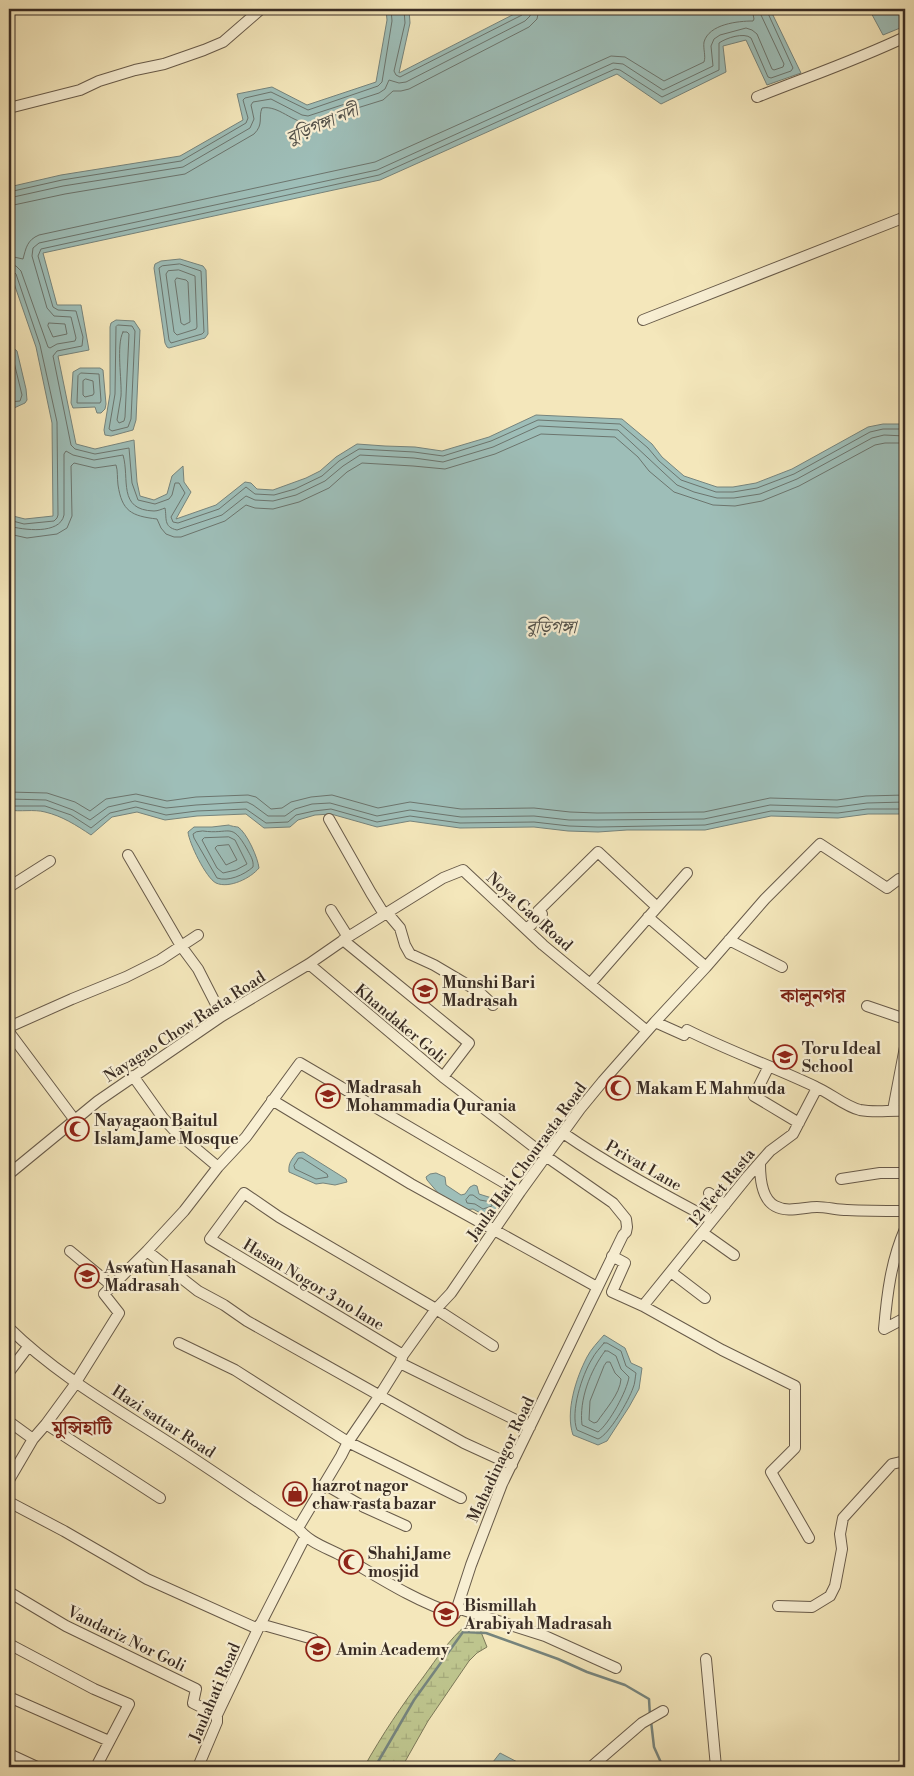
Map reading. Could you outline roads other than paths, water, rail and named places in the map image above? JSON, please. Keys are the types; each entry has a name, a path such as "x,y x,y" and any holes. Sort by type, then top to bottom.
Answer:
{"street":[{"path":"9,108 80,90 99,81 135,70 164,64 204,50 223,42 261,9"},
{"path":"757,97 842,65 905,37"},
{"path":"642,320 905,217"},
{"path":"329,819 384,914 389,915 400,928 410,954 434,965 470,987 493,1005"},
{"name":"Jaula Hati Chourasta Road","path":"298,1528 348,1442 402,1359 436,1309 451,1293 493,1230 563,1133 603,1081 765,899 820,844 887,888 900,880 905,881"},
{"path":"527,930 542,914 538,911 598,852 657,907"},
{"path":"128,854 181,946 198,970 222,1016"},
{"path":"9,887 50,861"},
{"name":"Noya Gao Road","path":"384,914 443,878 463,870 527,930 647,1031"},
{"path":"590,984 687,873"},
{"path":"331,910 346,939 469,1042 443,1077"},
{"name":"Nayagao Chow Rasta Road","path":"9,1174 74,1119 133,1076 222,1016 309,964 384,914"},
{"path":"648,917 706,967"},
{"path":"9,1027 126,977 160,960 198,935"},
{"path":"729,940 782,967"},
{"name":"Khandaker Goli","path":"309,964 443,1077 547,1157 613,1203 626,1219 627,1227 623,1235"},
{"path":"867,1006 905,1019"},
{"path":"655,1022 684,1035 687,1030 723,1048 818,1088 857,1110 877,1113 893,1110 905,1111"},
{"path":"9,1032 74,1119"},
{"path":"893,1110 905,1046"},
{"path":"9,1480 33,1439 76,1382 119,1313 104,1294 147,1252 184,1211 218,1167 246,1137 300,1063 520,1192"},
{"path":"769,1066 754,1096 799,1123"},
{"path":"133,1076 169,1124 218,1167"},
{"name":"12 Feet Rasta","path":"644,1306 770,1151 793,1134 818,1088"},
{"path":"272,1100 411,1184 597,1287"},
{"name":"Privat Lane","path":"563,1133 614,1167 712,1220"},
{"path":"760,1164 760,1175 765,1192 769,1201 775,1206 783,1208 817,1207 846,1210 905,1211"},
{"path":"841,1179 880,1173 905,1173"},
{"name":"Hasan Nogor 3 no lane","path":"436,1309 279,1217 244,1193 210,1239 402,1359 530,1427"},
{"path":"709,1193 725,1205"},
{"path":"905,1229 896,1249 887,1294 884,1329 905,1318"},
{"path":"703,1233 734,1255"},
{"name":"Mahadinagor Road","path":"456,1611 489,1516 623,1235"},
{"path":"70,1251 112,1285"},
{"path":"147,1252 198,1291 332,1370 464,1443 512,1465"},
{"path":"612,1256 625,1263 612,1292 644,1306 722,1350 795,1386 795,1448 771,1472 809,1538"},
{"path":"671,1272 705,1298"},
{"path":"436,1309 493,1346"},
{"name":"Hazi sattar Road","path":"9,1328 28,1347 76,1382 298,1528 305,1537"},
{"path":"179,1343 235,1370 348,1442 460,1498"},
{"path":"9,1372 28,1347"},
{"path":"9,1425 11,1423 15,1425 33,1439"},
{"path":"46,1424 160,1498"},
{"path":"778,1606 812,1606 830,1596 835,1586 842,1549 840,1534 843,1518 892,1464 905,1461"},
{"path":"324,1484 364,1507 406,1526"},
{"path":"9,1502 147,1578 259,1627 313,1639"},
{"path":"305,1537 342,1556 388,1584 456,1611 545,1636 616,1668"},
{"name":"Jaulahati Road","path":"198,1767 217,1722 217,1714 305,1537"},
{"name":"Vandariz Nor Goli","path":"9,1592 66,1626 196,1689 193,1703 217,1714"},
{"path":"9,1644 87,1686 128,1704 96,1767"},
{"path":"706,1659 716,1767"},
{"path":"9,1697 110,1738"},
{"path":"591,1767 642,1723 659,1712"},
{"path":"9,1754 18,1763 37,1767"}],"water":[{"name":"বুড়িগঙ্গা","path":"386,9 409,9 410,23 399,73 524,9 770,9 801,73 767,85 746,40 723,46 726,72 661,104 617,74 380,180 43,253 57,305 81,305 89,350 58,356 76,444 95,449 134,440 140,496 154,500 167,494 172,476 183,466 184,482 191,492 176,519 216,505 245,482 251,483 257,489 273,490 306,478 320,471 336,457 357,444 415,447 442,451 489,437 536,415 622,419 652,444 662,457 684,476 717,487 733,487 756,483 792,469 868,427 883,424 905,424 905,814 868,814 838,818 771,816 705,830 598,832 534,827 460,828 410,821 377,827 331,814 315,815 298,820 290,827 264,828 246,814 197,816 165,820 137,812 112,817 91,835 69,821 51,814 41,811 9,810 9,515 25,519 53,516 52,423 36,347 9,269 9,187 61,175 180,156 243,120 237,94 272,87 307,105 376,82 387,20"},
{"path":"869,9 905,9 905,26 883,35"},
{"path":"180,259 203,266 206,270 208,334 205,338 169,348 165,343 154,268 155,264 161,261"},
{"path":"116,320 134,321 140,330 136,420 133,430 111,436 105,435 104,430 110,394 110,327 111,323"},
{"path":"9,344 17,351 27,400 25,403 14,408 10,407 9,404"},
{"path":"80,368 100,368 103,370 106,404 105,409 101,413 97,413 95,407 73,408 71,403 73,372"},
{"path":"229,825 238,827 245,835 254,852 259,868 239,882 227,885 216,883 203,868 191,844 188,832 194,827"},
{"path":"303,1152 346,1179 347,1182 335,1185 316,1184 289,1172 292,1159 297,1153"},
{"path":"436,1173 445,1177 446,1185 461,1195 465,1194 474,1185 477,1186 479,1194 495,1199 500,1204 499,1206 485,1214 473,1209 463,1210 439,1194 427,1180 426,1177"},
{"path":"604,1335 625,1348 631,1363 642,1368 639,1389 629,1407 607,1441 598,1445 573,1435 570,1416 573,1395 583,1365 590,1351"},
{"path":"500,1753 527,1767 489,1767"}],"waterway":[{"path":"375,1767 414,1700 463,1632 486,1633 625,1685 649,1699 650,1716"},
{"path":"651,1721 654,1747 663,1767"}],"place":[{"name":"Munshi Bari Madrasah","path":"425,991"},
{"name":"Toru Ideal School","path":"785,1057"},
{"name":"Makam E Mahmuda","path":"618,1088"},
{"name":"Madrasah Mohammadia Qurania","path":"328,1096"},
{"name":"Nayagaon Baitul Islam Jame Mosque","path":"77,1129"},
{"name":"Aswatun Hasanah Madrasah","path":"87,1276"},
{"name":"hazrot nagor chaw rasta bazar","path":"295,1494"},
{"name":"Shahi Jame mosjid","path":"351,1562"},
{"name":"Bismillah Arabiyah Madrasah","path":"446,1614"},
{"name":"Amin Academy","path":"318,1649"}],"district":[{"name":"কালুনগর","path":"813,995"},
{"name":"মুন্সিহাটি","path":"82,1427"}],"water label":[{"name":"বুড়িগঙ্গা নদী","path":"322,124"}]}
